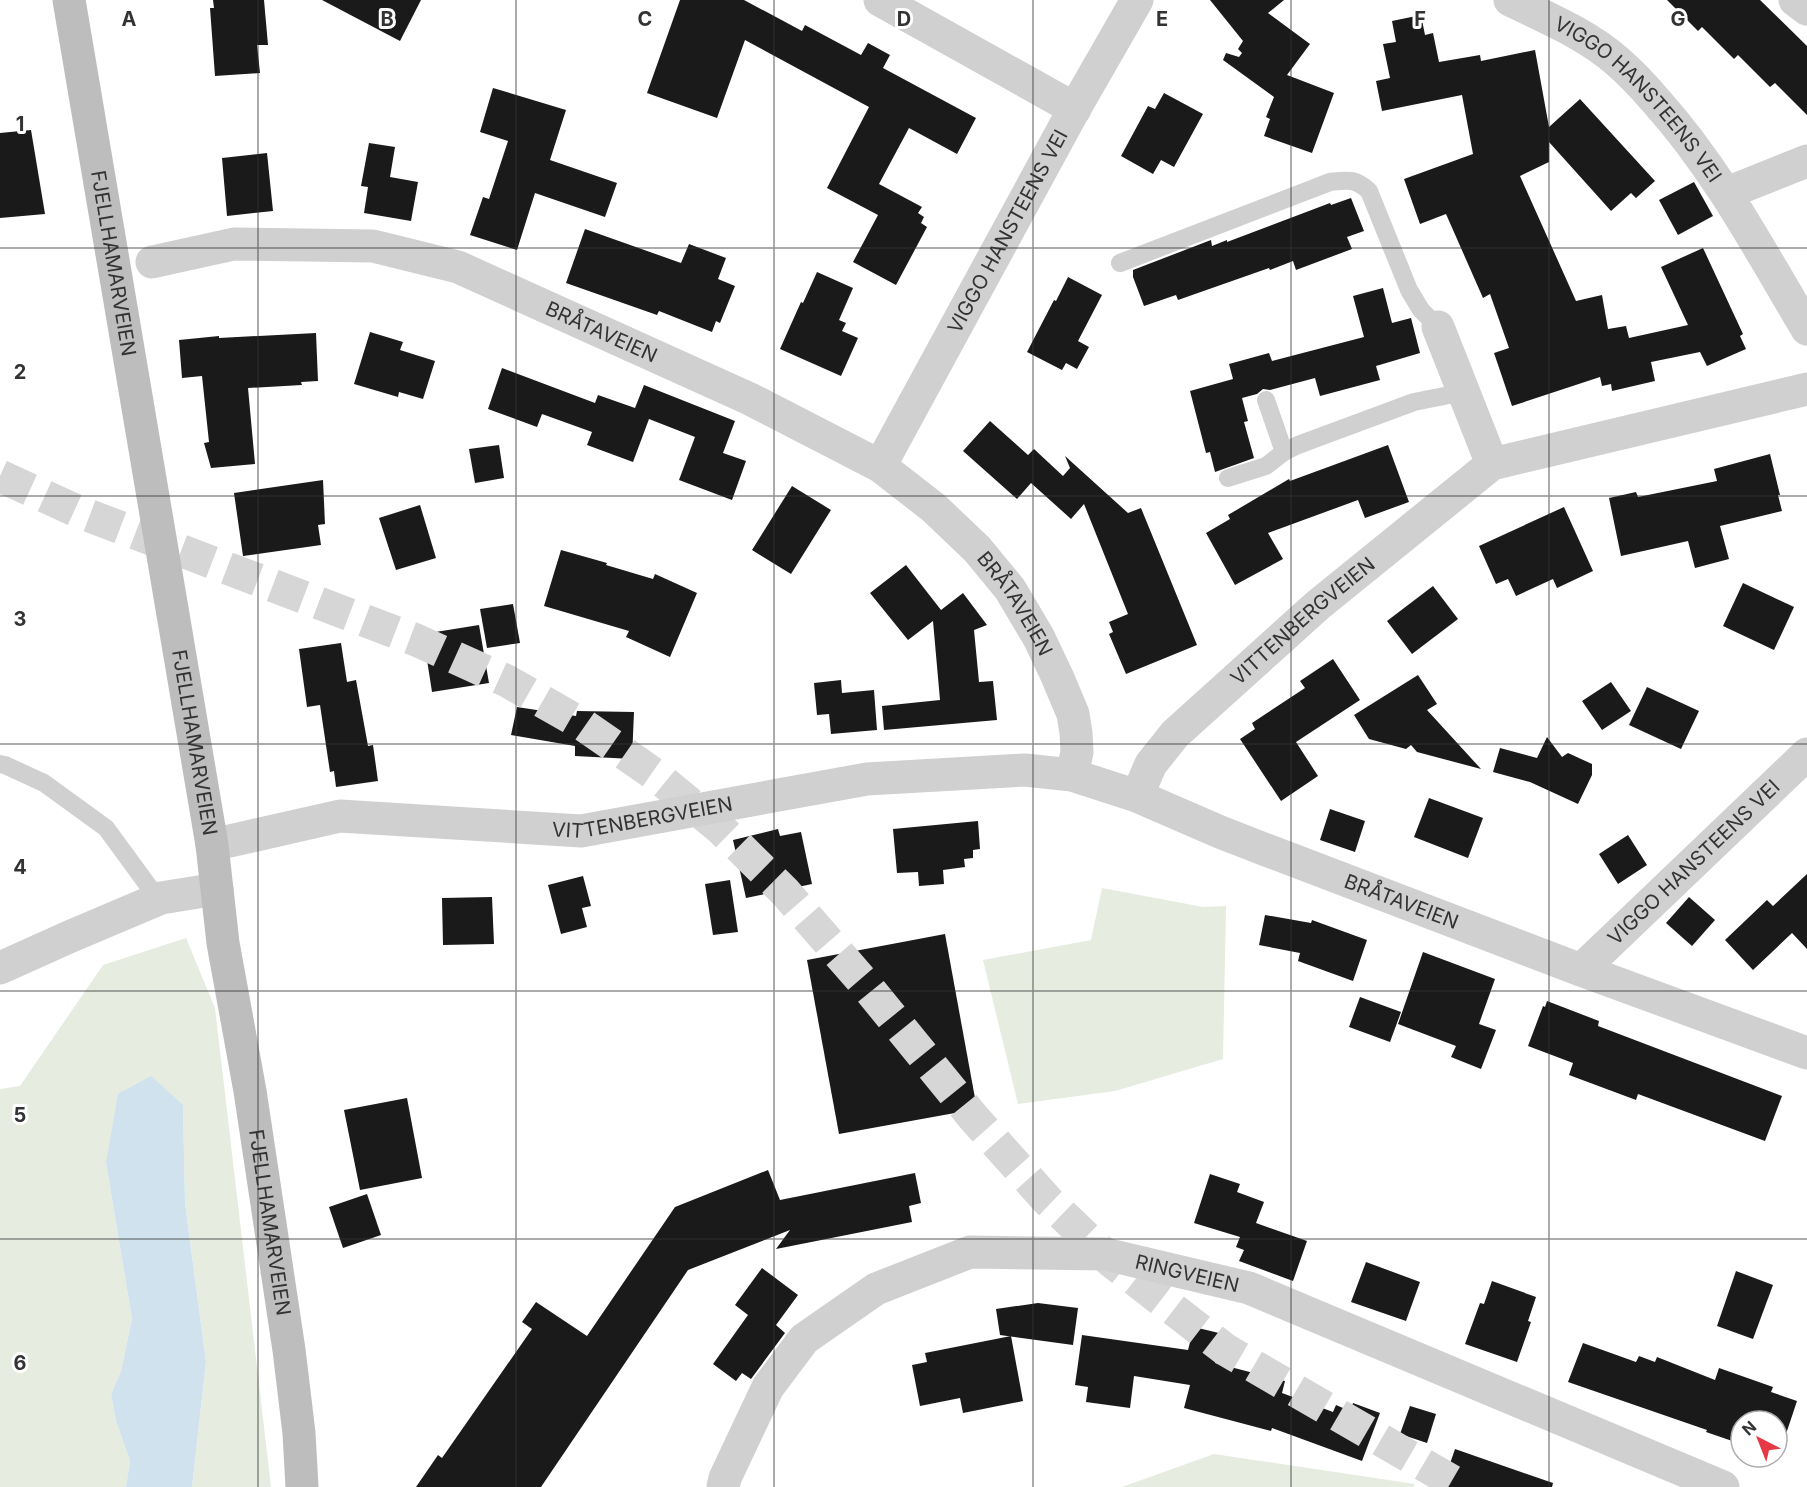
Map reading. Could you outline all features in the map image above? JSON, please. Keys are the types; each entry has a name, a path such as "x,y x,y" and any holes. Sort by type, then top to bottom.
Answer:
{"main road":[{"name":"FJELLHAMARVEIEN","path":"69,0 212,845 223,943 250,1091 289,1350 299,1432 302,1487"}],"street":[{"path":"880,0 1075,109"},
{"name":"VIGGO HANSTEENS VEI","path":"880,466 1137,0"},
{"name":"VIGGO HANSTEENS VEI","path":"1510,0 1557,22 1594,43 1618,62 1672,119 1704,159 1727,193 1807,329"},
{"path":"1795,0 1807,9"},
{"name":"VIGGO HANSTEENS VEI","path":"1727,193 1807,162"},
{"name":"BRÅTAVEIEN","path":"152,262 234,244 373,246 458,267 750,399 880,466 934,508 977,549 1010,589 1039,638 1057,675 1073,714 1076,733 1077,752 1072,776 1137,796 1230,836 1581,970 1807,1053"},
{"path":"1438,327 1492,464"},
{"name":"VITTENBERGVEIEN","path":"1137,796 1151,764 1175,734 1318,605 1492,464 1807,389"},
{"name":"VIGGO HANSTEENS VEI","path":"1581,970 1807,754"},
{"name":"VITTENBERGVEIEN","path":"212,845 340,816 581,831 867,779 1025,770 1072,776"},
{"path":"0,968 158,899 218,889"},
{"name":"RINGVEIEN","path":"723,1487 725,1478 768,1387 804,1339 876,1289 970,1252 1106,1254 1249,1288 1723,1487"}],"lane":[{"path":"1120,263 1330,182 1349,180 1360,182 1369,191 1410,290 1421,310 1438,327"},
{"path":"1228,477 1266,465 1298,445 1414,402 1464,392"},
{"path":"1266,400 1284,452"},
{"path":"0,764 44,783 106,828 158,899"}],"shaded area":[{"path":"1102,888 1203,907 1226,906 1223,1059 1115,1091 1018,1104 983,960 1091,940"},
{"path":"186,938 215,1008 271,1487 192,1487 206,1362 185,1203 183,1105 106,1163 132,1319 121,1371 111,1394 116,1421 130,1461 126,1487 0,1487 0,1089 20,1086 103,965"},
{"path":"1214,1454 1415,1484 1413,1487 1122,1487"}],"water":[{"path":"151,1076 183,1105 185,1203 206,1362 192,1487 126,1487 130,1461 116,1421 111,1394 121,1371 132,1319 106,1163 118,1094"}],"building":[{"path":"213,0 264,0 268,45 257,45 260,73 215,76 210,8 214,8"},
{"path":"322,0 421,0 400,41"},
{"path":"680,0 744,0 802,31 805,25 861,55 868,43 890,55 883,68 976,118 957,154 909,128 879,184 922,207 918,213 924,217 921,223 927,227 896,285 853,262 878,215 827,188 869,107 745,40 717,118 647,93"},
{"path":"1210,0 1284,0 1268,13 1310,44 1287,75 1334,93 1312,153 1264,136 1270,119 1266,117 1274,97 1223,60 1226,53 1239,57 1242,53 1238,49 1243,41"},
{"path":"1667,0 1760,0 1807,46 1807,115 1775,83 1770,87 1738,55 1734,59 1702,27 1698,31"},
{"path":"1421,15 1425,35 1433,33 1439,62 1480,55 1481,61 1535,50 1549,127 1580,99 1655,181 1636,198 1631,193 1611,211 1549,142 1549,162 1520,176 1576,301 1602,295 1608,329 1626,326 1629,338 1688,325 1661,267 1703,248 1743,334 1740,336 1746,349 1707,366 1700,352 1651,362 1655,381 1612,391 1611,384 1602,386 1600,377 1512,406 1494,353 1509,348 1490,294 1483,298 1446,214 1420,224 1404,179 1473,154 1462,95 1382,111 1376,81 1390,78 1383,44 1396,42 1392,21"},
{"path":"493,88 566,110 550,160 617,183 605,217 535,193 517,250 470,235 483,197 489,199 508,141 480,132"},
{"path":"1164,93 1203,114 1174,167 1161,160 1153,174 1121,156 1148,106 1155,109"},
{"path":"31,130 45,214 0,218 0,133"},
{"path":"369,143 395,147 390,177 418,182 411,221 364,213 368,187 361,186"},
{"path":"267,153 273,211 227,216 222,158"},
{"path":"1694,182 1713,216 1678,235 1659,200"},
{"path":"1351,198 1364,231 1347,237 1352,249 1296,270 1293,261 1178,300 1176,295 1144,306 1133,277 1133,270 1211,240 1212,246 1227,240 1227,242 1330,203 1331,205"},
{"path":"585,229 681,263 689,244 726,258 718,279 735,286 720,323 716,321 712,332 659,311 657,315 566,283"},
{"path":"817,272 853,288 839,320 846,323 842,331 858,338 841,376 780,349"},
{"path":"1068,277 1102,295 1078,341 1089,347 1077,369 1066,363 1062,370 1027,352"},
{"path":"1383,288 1392,323 1411,318 1420,353 1376,366 1380,380 1320,396 1315,378 1270,390 1263,389 1257,394 1242,398 1248,421 1244,422 1254,458 1215,472 1210,452 1206,453 1190,391 1233,379 1229,364 1269,353 1272,361 1364,337 1353,296"},
{"path":"370,332 403,342 400,350 435,361 423,399 399,392 398,397 354,384"},
{"path":"316,333 318,381 301,382 302,385 248,388 255,464 211,468 204,443 209,442 202,376 182,378 179,340 219,336 219,338"},
{"path":"502,368 595,403 598,395 635,408 644,385 735,421 723,453 746,461 732,500 679,480 695,437 649,419 633,462 587,445 592,432 542,414 537,427 488,409"},
{"path":"990,421 1028,455 1034,449 1063,476 1070,468 1065,456 1128,513 1141,508 1197,645 1126,674 1109,634 1113,632 1109,622 1128,614 1084,504 1071,519 1031,483 1017,499 963,451"},
{"path":"499,445 504,478 475,483 469,449"},
{"path":"1388,445 1409,502 1365,518 1358,500 1268,533 1283,559 1235,585 1206,533 1230,519 1228,515 1289,479 1290,481"},
{"path":"1770,454 1782,511 1720,526 1729,559 1695,568 1688,541 1621,556 1609,498 1636,492 1638,497 1717,481 1714,469"},
{"path":"323,480 325,524 318,525 321,545 243,556 234,493"},
{"path":"792,486 831,510 791,574 752,550"},
{"path":"420,505 436,558 396,570 379,518"},
{"path":"1564,507 1593,571 1557,588 1553,579 1516,596 1508,579 1496,584 1479,546"},
{"path":"561,550 653,579 655,574 697,593 670,657 626,637 629,631 544,606"},
{"path":"906,565 941,610 963,593 987,625 974,630 979,682 993,681 997,720 884,730 882,706 940,700 933,621 908,640 870,593"},
{"path":"1743,583 1794,607 1774,650 1723,626"},
{"path":"1433,586 1458,619 1412,654 1387,621"},
{"path":"513,604 520,643 487,648 480,609"},
{"path":"479,625 489,683 432,692 423,634"},
{"path":"341,643 347,682 356,680 368,746 373,745 378,781 336,787 334,771 330,772 320,705 307,707 299,649"},
{"path":"1333,659 1360,700 1296,742 1318,776 1281,801 1240,739 1255,729 1252,723 1305,688 1300,681"},
{"path":"1418,675 1437,704 1427,710 1481,769 1417,752 1411,745 1406,749 1369,739 1354,715"},
{"path":"841,680 842,693 874,690 877,730 831,734 829,714 817,715 814,683"},
{"path":"1611,682 1631,711 1602,730 1582,701"},
{"path":"1647,687 1699,711 1681,749 1629,725"},
{"path":"517,707 576,716 577,711 634,712 632,759 575,756 575,746 511,735"},
{"path":"1547,737 1562,757 1568,753 1592,764 1592,775 1578,804 1530,782 1493,772 1500,748 1537,758"},
{"path":"1429,798 1483,818 1468,858 1414,837"},
{"path":"1330,809 1365,821 1355,852 1320,840"},
{"path":"978,821 980,849 973,850 973,858 964,859 965,867 943,870 944,884 919,886 918,872 897,873 893,829"},
{"path":"778,829 780,836 801,832 812,884 746,898 733,840"},
{"path":"1628,835 1647,865 1618,884 1599,854"},
{"path":"1807,874 1807,949 1792,933 1753,970 1725,940 1767,900 1773,906"},
{"path":"583,876 591,906 582,908 587,927 561,934 548,885"},
{"path":"730,880 738,932 713,935 705,884"},
{"path":"492,897 494,944 443,945 442,898"},
{"path":"1689,897 1715,920 1692,946 1666,923"},
{"path":"1265,915 1311,923 1312,920 1367,940 1353,981 1298,961 1300,953 1259,945"},
{"path":"945,934 977,1109 839,1134 807,960"},
{"path":"1423,952 1495,979 1479,1024 1496,1030 1481,1069 1451,1057 1456,1046 1398,1024"},
{"path":"1360,997 1401,1012 1390,1042 1349,1027"},
{"path":"1547,1001 1599,1021 1598,1026 1782,1096 1765,1141 1638,1094 1636,1100 1569,1075 1573,1063 1528,1046"},
{"path":"407,1098 422,1178 360,1190 344,1110"},
{"path":"768,1170 780,1200 915,1173 921,1203 909,1206 912,1222 776,1249 790,1230 688,1270 541,1487 416,1487 438,1455 442,1458 532,1329 522,1322 536,1302 587,1336 675,1207"},
{"path":"1210,1174 1240,1184 1237,1192 1264,1202 1256,1223 1307,1241 1293,1281 1239,1261 1244,1250 1236,1247 1240,1237 1194,1223"},
{"path":"367,1194 381,1235 343,1248 329,1207"},
{"path":"1366,1262 1420,1282 1406,1321 1351,1302"},
{"path":"762,1268 798,1295 776,1325 785,1333 751,1379 742,1373 736,1381 713,1364 748,1315 735,1305"},
{"path":"1736,1271 1773,1285 1753,1339 1717,1326"},
{"path":"1492,1281 1536,1297 1528,1321 1531,1322 1517,1362 1465,1344 1480,1303 1484,1304"},
{"path":"1038,1303 1078,1308 1073,1345 1000,1335 996,1309"},
{"path":"1194,1327 1223,1334 1215,1363 1285,1381 1282,1393 1333,1412 1336,1405 1350,1411 1353,1403 1380,1413 1362,1461 1272,1428 1271,1431 1184,1408 1190,1385 1134,1376 1130,1408 1086,1402 1088,1387 1075,1385 1082,1335 1188,1350"},
{"path":"1011,1336 1023,1401 963,1413 960,1398 920,1406 912,1365 927,1362 925,1353"},
{"path":"1583,1343 1636,1362 1639,1356 1655,1362 1657,1357 1715,1380 1719,1368 1773,1387 1771,1392 1797,1401 1789,1425 1789,1409 1729,1409 1729,1440 1706,1432 1707,1430 1568,1382"},
{"path":"1410,1406 1436,1414 1427,1443 1400,1434"},
{"path":"1455,1449 1553,1483 1552,1487 1442,1487"}],"tunnel":[{"path":"0,476 77,511 416,640 507,681 582,724 654,774 721,829 785,892 865,984 973,1117 1047,1200 1112,1262 1226,1350 1462,1487"}]}
